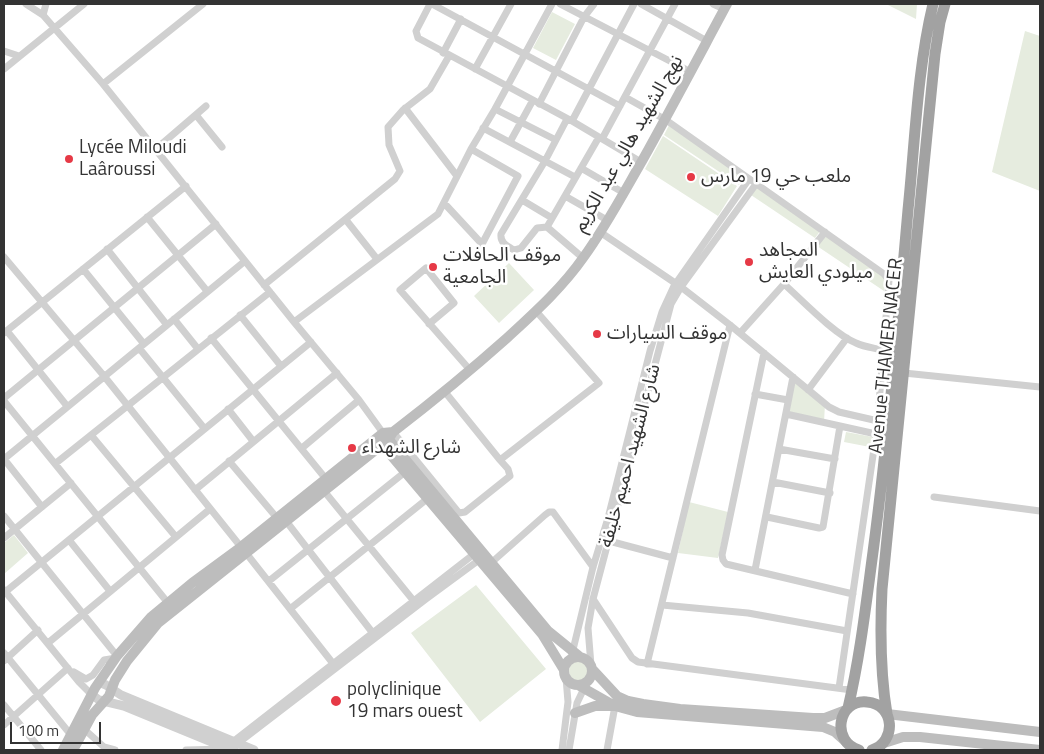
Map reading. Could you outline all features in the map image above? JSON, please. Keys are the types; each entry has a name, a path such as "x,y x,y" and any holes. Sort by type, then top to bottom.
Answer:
{"highway":[{"name":"Avenue THAMER NACER","path":"851,747 844,738 840,727 843,715 847,709 858,659 877,519 896,354 919,96 926,36 933,4"},
{"name":"Avenue THAMER NACER","path":"883,746 890,729 890,721 887,714 881,669 881,609 935,54 944,4"},
{"path":"847,709 861,702 869,702 876,704 887,714"},
{"path":"872,750 883,746"}],"main road":[{"name":"نهج الشهيد هالي عبد الكريم","path":"383,435 445,392 470,370 536,311 583,258 624,193 666,120 725,6"},
{"path":"383,435 405,472 542,634 571,683 583,685 615,706"},
{"path":"73,750 92,715 105,701 127,661 158,623 326,479 383,435"},
{"path":"281,519 324,490 383,435"},
{"path":"383,435 548,631 575,655 586,659 617,696 628,701 680,709 813,718 825,718 847,709"},
{"path":"63,750 91,694 116,657 151,617 244,550"},
{"path":"565,674 568,661 575,655"},
{"path":"583,685 592,674 592,667"},
{"path":"575,713 595,706 615,706 637,712 672,716 823,727 835,732 851,747"},
{"path":"887,714 1040,732"},
{"path":"883,746 903,737 920,737 989,747 1036,750"}],"street":[{"path":"26,4 43,15 103,84 245,262 360,400 383,435 459,513 466,512 510,476 508,469 445,392"},
{"path":"43,15 46,4"},
{"path":"4,69 84,4"},
{"path":"103,84 203,4"},
{"path":"620,106 557,70 431,4 416,31 418,38 570,120 641,162"},
{"path":"475,69 511,4"},
{"path":"294,322 438,214 471,149 552,4"},
{"path":"560,4 690,72"},
{"path":"510,142 521,122 557,70 584,17 594,4"},
{"path":"583,258 546,227 537,228 521,248 514,250 502,241 502,234 556,140 589,88 634,4"},
{"path":"641,4 707,41"},
{"path":"546,227 620,106 675,4"},
{"path":"713,4 725,6"},
{"path":"264,284 346,220 400,172 389,145 388,127 392,120 405,108 430,89 461,19"},
{"path":"4,51 19,56"},
{"path":"625,97 666,120 884,274 889,280 882,350 878,421 838,688"},
{"path":"156,149 206,106"},
{"path":"405,108 457,176"},
{"path":"495,108 556,140"},
{"path":"196,115 222,147"},
{"path":"483,128 575,177"},
{"path":"444,203 482,244 518,176 471,149"},
{"path":"581,168 624,193"},
{"name":"شارع الشهيد احميم خليفة","path":"575,655 593,567 662,312 749,179"},
{"name":"شارع الشهيد احميم خليفة","path":"592,667 588,628 593,600 671,304 678,285 756,184"},
{"path":"67,406 5,332 186,186"},
{"path":"565,196 607,220"},
{"path":"522,200 552,218"},
{"path":"147,217 207,292"},
{"path":"346,220 377,259"},
{"path":"168,603 4,400 216,224"},
{"path":"600,232 678,285 835,410 878,421"},
{"path":"740,333 784,284 825,232"},
{"path":"107,249 167,324"},
{"path":"4,257 104,376 335,666"},
{"path":"42,507 4,459 245,262"},
{"path":"429,324 454,303 426,268 400,290 429,324 470,370"},
{"path":"83,269 142,346 163,378 204,428"},
{"path":"784,284 847,338 857,344 882,350"},
{"path":"56,463 270,292"},
{"path":"500,460 599,383 536,311"},
{"path":"240,315 281,366"},
{"path":"174,319 198,349"},
{"path":"647,664 730,325"},
{"path":"212,338 326,479"},
{"path":"808,390 847,338"},
{"path":"231,747 124,706 96,699 4,592 311,342"},
{"path":"764,353 722,560 726,564 853,594"},
{"path":"195,490 337,373"},
{"path":"904,373 1040,387"},
{"path":"755,570 793,377"},
{"path":"755,394 788,400"},
{"path":"302,448 360,400"},
{"path":"228,409 253,441"},
{"path":"786,414 876,434"},
{"path":"766,517 822,528 825,525 840,426"},
{"path":"91,435 176,537"},
{"path":"779,449 835,458"},
{"path":"229,461 309,550 372,632"},
{"path":"269,581 405,472"},
{"path":"773,482 830,493"},
{"path":"4,538 71,483"},
{"path":"324,490 413,600"},
{"path":"934,497 1040,511"},
{"path":"290,609 427,499"},
{"path":"48,643 210,509"},
{"path":"491,563 544,515 553,512 593,567"},
{"path":"4,516 116,657 104,660 93,675 86,679 68,668"},
{"path":"69,540 110,591"},
{"path":"609,541 673,558"},
{"path":"335,666 372,632 413,600 476,557"},
{"path":"231,747 335,666 426,599 476,557"},
{"path":"593,600 632,658 638,662 852,690"},
{"path":"662,605 748,613 847,631"},
{"path":"38,630 5,657 71,735"},
{"path":"4,725 68,668"},
{"path":"562,750 568,709 565,674"},
{"path":"99,682 126,698 231,747"},
{"path":"569,750 575,713 583,685"},
{"path":"4,705 41,750"},
{"path":"607,750 615,706"},
{"path":"84,729 104,749 115,750"},
{"path":"186,750 231,747 254,750"}],"shaded area":[{"path":"886,4 917,4 916,19"},
{"path":"552,12 575,24 556,60 533,48"},
{"path":"1025,31 1040,36 1040,191 992,172"},
{"path":"669,125 744,177 739,185 664,135"},
{"name":"ملعب حي 19 مارس","path":"663,136 737,186 718,216 645,169"},
{"path":"757,186 821,230 815,238 751,195"},
{"path":"824,235 886,278 884,291 817,246"},
{"path":"509,263 534,290 499,323 474,296"},
{"path":"794,382 825,404 824,422 788,413"},
{"path":"846,432 873,437 870,447 844,442"},
{"path":"689,502 728,512 718,558 678,553"},
{"path":"14,535 28,553 4,574 4,543"},
{"path":"476,585 546,669 480,722 411,633"},
{"path":"579,661 586,664 589,671 586,678 579,681 572,678 569,671 572,664"}],"place":[{"name":"Lycée Miloudi Laâroussi","path":"69,159"},
{"name":"ملعب حي 19 مارس","path":"691,177"},
{"name":"المجاهد ميلودي العايش","path":"749,262"},
{"name":"موقف الحافلات الجامعية","path":"433,267"},
{"name":"موقف السيارات","path":"597,334"},
{"name":"شارع الشهداء","path":"352,448"},
{"name":"polyclinique 19 mars ouest","path":"336,701"}]}
